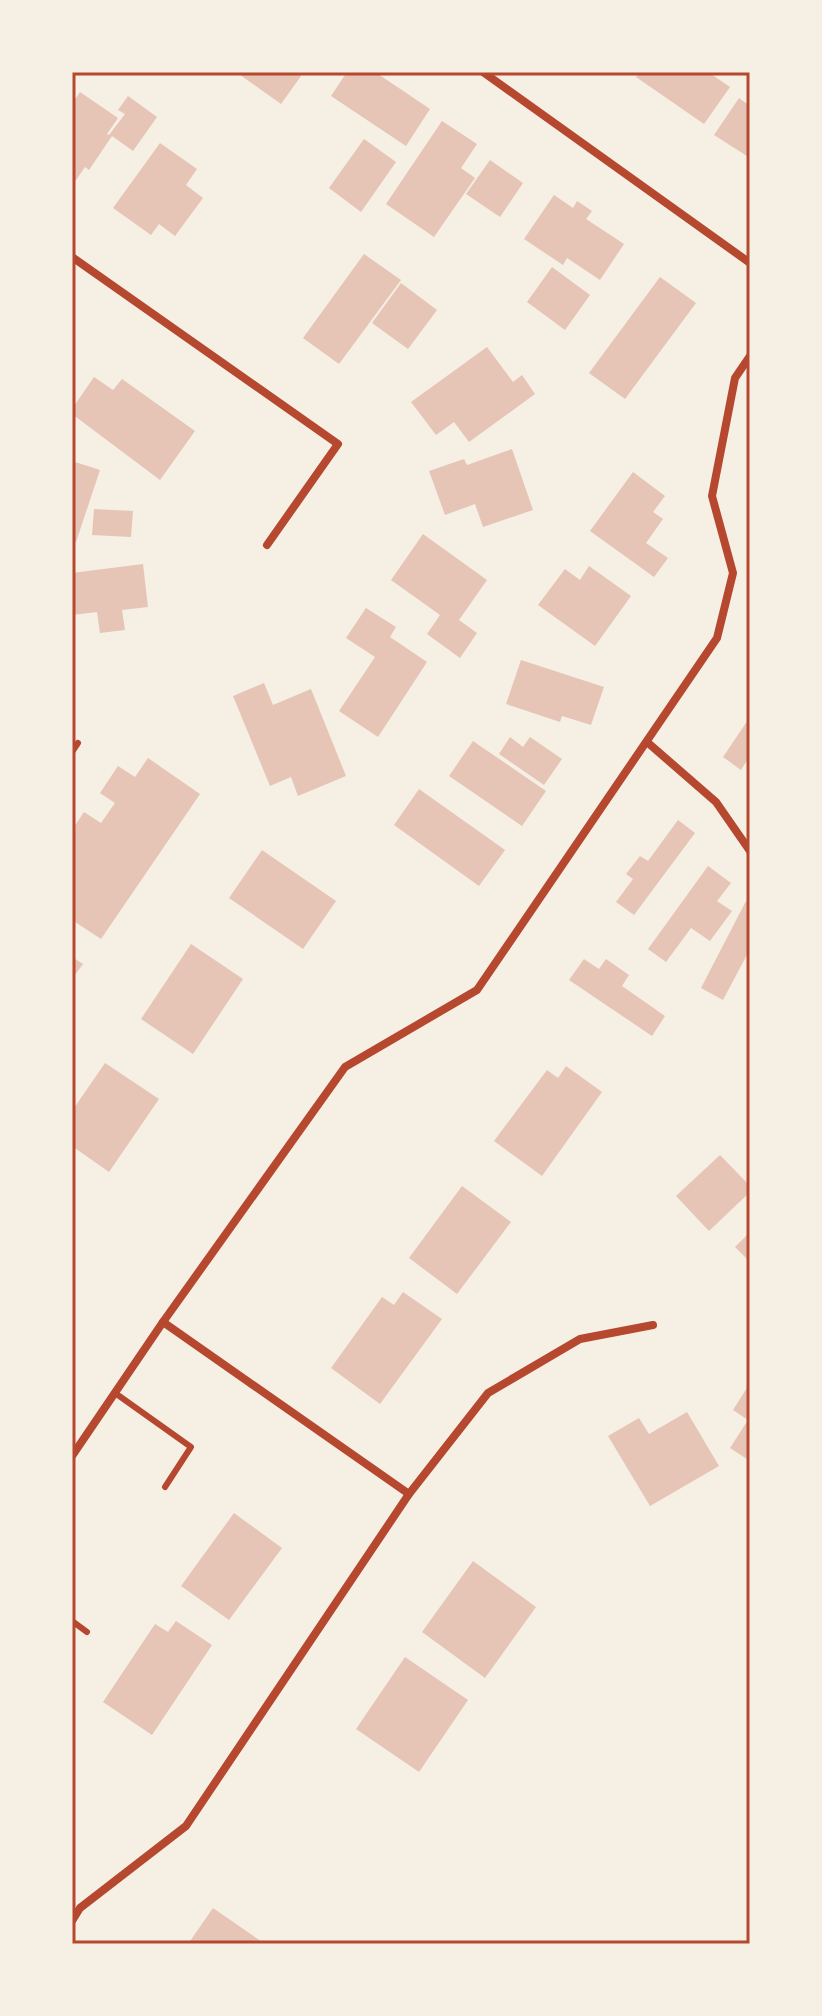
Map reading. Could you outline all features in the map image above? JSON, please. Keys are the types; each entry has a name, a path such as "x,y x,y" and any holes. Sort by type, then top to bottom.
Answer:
{"street":[{"path":"483,72 750,263"},
{"path":"72,257 338,444 267,545"},
{"path":"72,1456 163,1322 345,1067 477,990 717,638 733,573 712,496 735,378 750,356"},
{"path":"647,742 716,802 750,851"},
{"path":"163,1322 409,1494"},
{"path":"72,1921 80,1908 186,1826 409,1494 488,1393 580,1339 653,1325"}],"lane":[{"path":"72,752 78,743"},
{"path":"115,1393 191,1447 165,1487"},
{"path":"72,1621 87,1632"}],"building":[{"path":"236,72 296,72 301,76 281,104"},
{"path":"347,72 375,72 430,109 406,146 331,96"},
{"path":"640,72 708,72 730,87 704,124 636,77"},
{"path":"80,92 118,118 109,135 125,114 118,110 128,96 157,117 133,151 112,136 89,170 85,167 74,183 72,104"},
{"path":"739,98 750,106 750,158 714,135"},
{"path":"442,121 477,144 461,168 475,178 434,237 386,204"},
{"path":"364,139 396,162 361,212 329,188"},
{"path":"160,143 197,169 186,185 203,198 175,236 159,224 151,235 113,208"},
{"path":"490,160 523,183 500,217 466,194"},
{"path":"554,195 573,208 577,201 592,211 586,219 624,244 600,280 567,258 563,265 524,239"},
{"path":"364,254 401,280 339,364 303,338"},
{"path":"552,267 590,295 565,330 527,302"},
{"path":"660,277 696,303 625,399 589,373"},
{"path":"401,283 437,310 408,349 372,323"},
{"path":"487,347 513,382 522,375 535,394 469,442 454,422 436,435 411,402"},
{"path":"94,377 113,390 122,379 195,431 160,480 72,414 72,409"},
{"path":"512,449 533,510 483,527 475,504 445,515 429,471 464,459 467,465"},
{"path":"72,461 100,470 76,542 72,541"},
{"path":"633,472 665,496 653,512 663,519 646,543 668,558 654,577 590,531"},
{"path":"94,509 133,511 131,537 92,535"},
{"path":"423,534 487,580 459,620 477,633 460,658 427,634 440,615 391,580"},
{"path":"143,564 148,607 122,610 125,630 100,633 97,612 72,615 72,573"},
{"path":"589,566 631,596 595,646 538,605 565,569 580,580"},
{"path":"366,608 396,627 390,637 427,662 378,737 339,711 375,657 346,638"},
{"path":"521,660 604,687 591,725 562,716 560,722 506,704"},
{"path":"264,683 273,705 311,689 346,776 298,796 291,777 270,786 233,696"},
{"path":"750,717 750,756 741,770 723,757"},
{"path":"510,737 523,747 530,737 562,759 544,785 499,754"},
{"path":"473,741 546,791 522,826 449,776"},
{"path":"148,758 200,794 101,939 72,920 72,830 84,812 101,823 115,803 100,793 118,766 135,777"},
{"path":"419,789 505,850 479,886 394,825"},
{"path":"678,820 695,833 634,915 616,902 633,879 626,874 640,856 648,861"},
{"path":"262,850 336,901 303,949 229,898"},
{"path":"708,866 731,883 717,901 732,911 710,941 691,928 666,962 648,949"},
{"path":"746,901 750,903 750,949 723,1000 701,988"},
{"path":"191,944 243,979 193,1054 141,1019"},
{"path":"72,957 83,964 72,979"},
{"path":"584,959 599,969 606,959 629,975 622,986 665,1016 652,1036 569,980"},
{"path":"105,1063 159,1099 109,1172 72,1146 72,1111"},
{"path":"566,1066 602,1092 542,1176 494,1141 547,1070 558,1078"},
{"path":"720,1155 750,1186 750,1192 709,1231 676,1196"},
{"path":"462,1186 511,1222 457,1294 409,1258"},
{"path":"750,1232 750,1262 735,1247"},
{"path":"403,1292 442,1319 380,1404 331,1368 382,1297 394,1305"},
{"path":"750,1383 750,1461 730,1448 748,1420 733,1410"},
{"path":"687,1412 719,1466 650,1506 608,1436 639,1418 649,1434"},
{"path":"234,1513 282,1548 229,1620 181,1586"},
{"path":"473,1561 536,1607 485,1678 422,1632"},
{"path":"176,1621 212,1645 152,1735 103,1702 155,1624 168,1632"},
{"path":"405,1657 468,1700 419,1772 356,1729"},
{"path":"213,1908 265,1944 188,1944"}]}
